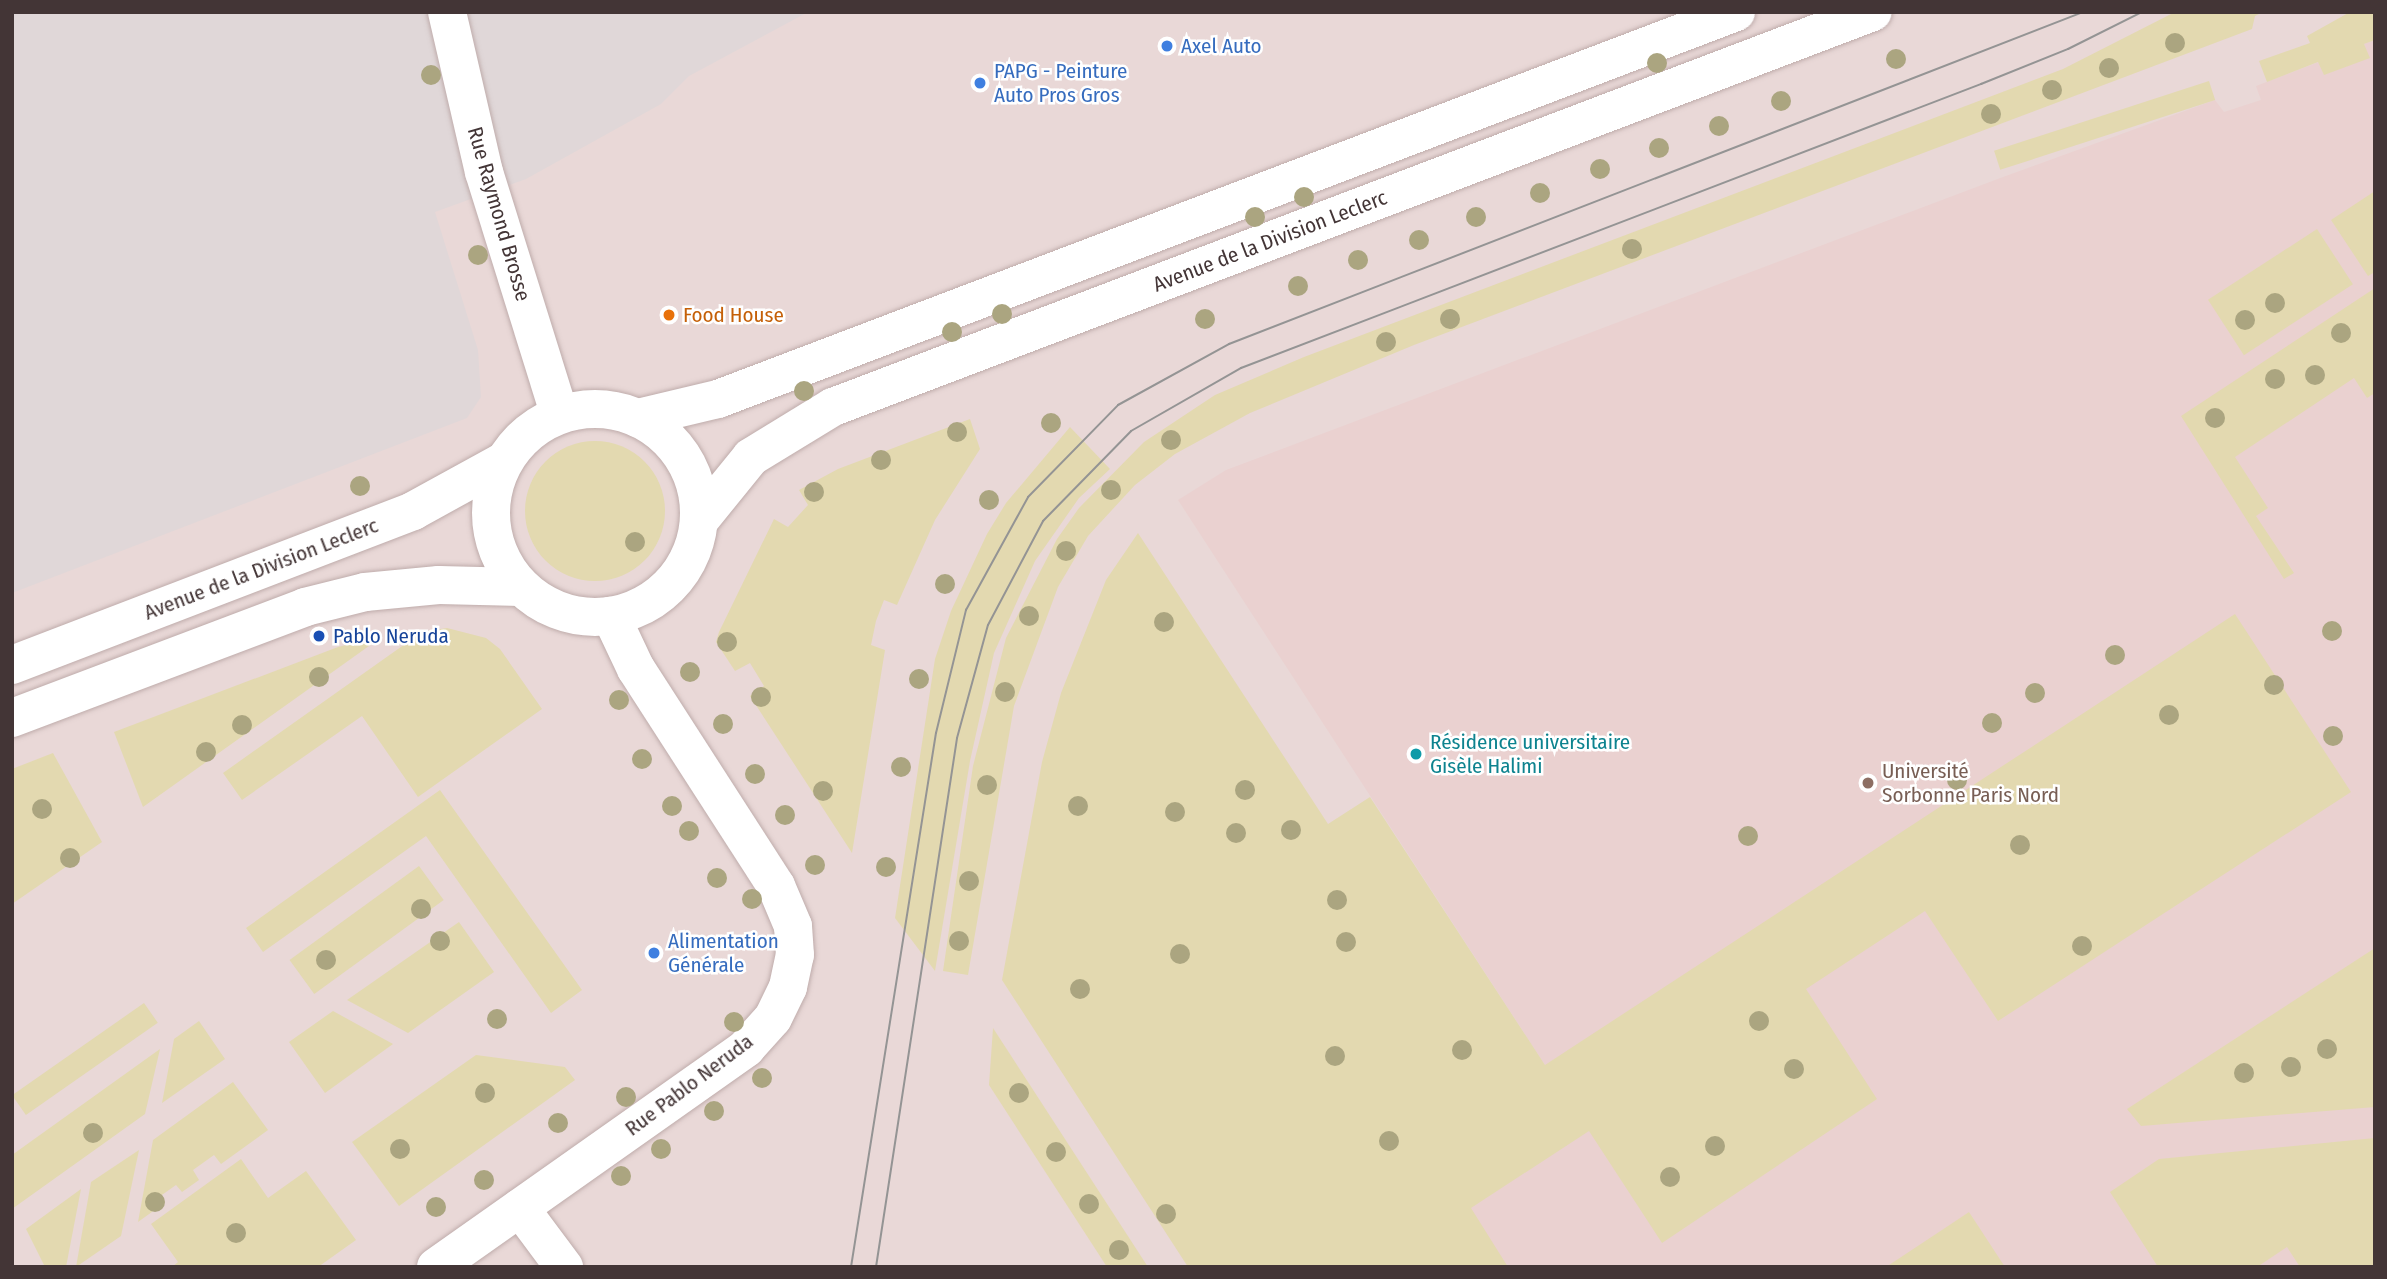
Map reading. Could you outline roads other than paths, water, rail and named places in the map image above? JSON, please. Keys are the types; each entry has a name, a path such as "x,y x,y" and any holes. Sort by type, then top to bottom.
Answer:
{"street":[{"name":"Rue Raymond Brosse","path":"447,12 484,172 559,413"},
{"name":"Avenue de la Division Leclerc","path":"638,418 718,398 1736,12"},
{"name":"Avenue de la Division Leclerc","path":"699,521 751,457 833,407 1873,12"},
{"name":"Avenue de la Division Leclerc","path":"603,409 638,418 664,435 684,460 696,490 699,521 691,555 671,584 644,605 611,616 579,616 548,606 521,587 494,540 491,513 504,461 520,439 559,413 603,409"},
{"name":"Avenue de la Division Leclerc","path":"12,664 412,511 504,461"},
{"path":"12,719 304,607 365,592 439,585 521,587"},
{"name":"Rue Pablo Neruda","path":"436,1267 747,1048 772,1017 788,987 794,955 793,926 776,886 636,669 611,616"},
{"path":"520,1208 564,1267"}],"tram line":[{"path":"851,1267 936,733 966,610 1028,497 1118,405 1229,344 2083,12"},
{"path":"876,1267 957,738 988,625 1043,521 1131,431 1241,368 1981,84 2068,49 2142,12"}],"place":[{"name":"Axel Auto","path":"1167,46"},
{"name":"PAPG - Peinture Auto Pros Gros","path":"980,83"},
{"name":"Food House","path":"669,315"},
{"name":"Pablo Neruda","path":"319,636"},
{"name":"Résidence universitaire Gisèle Halimi","path":"1416,754"},
{"name":"Université Sorbonne Paris Nord","path":"1868,783"},
{"name":"Alimentation Générale","path":"654,953"}]}
